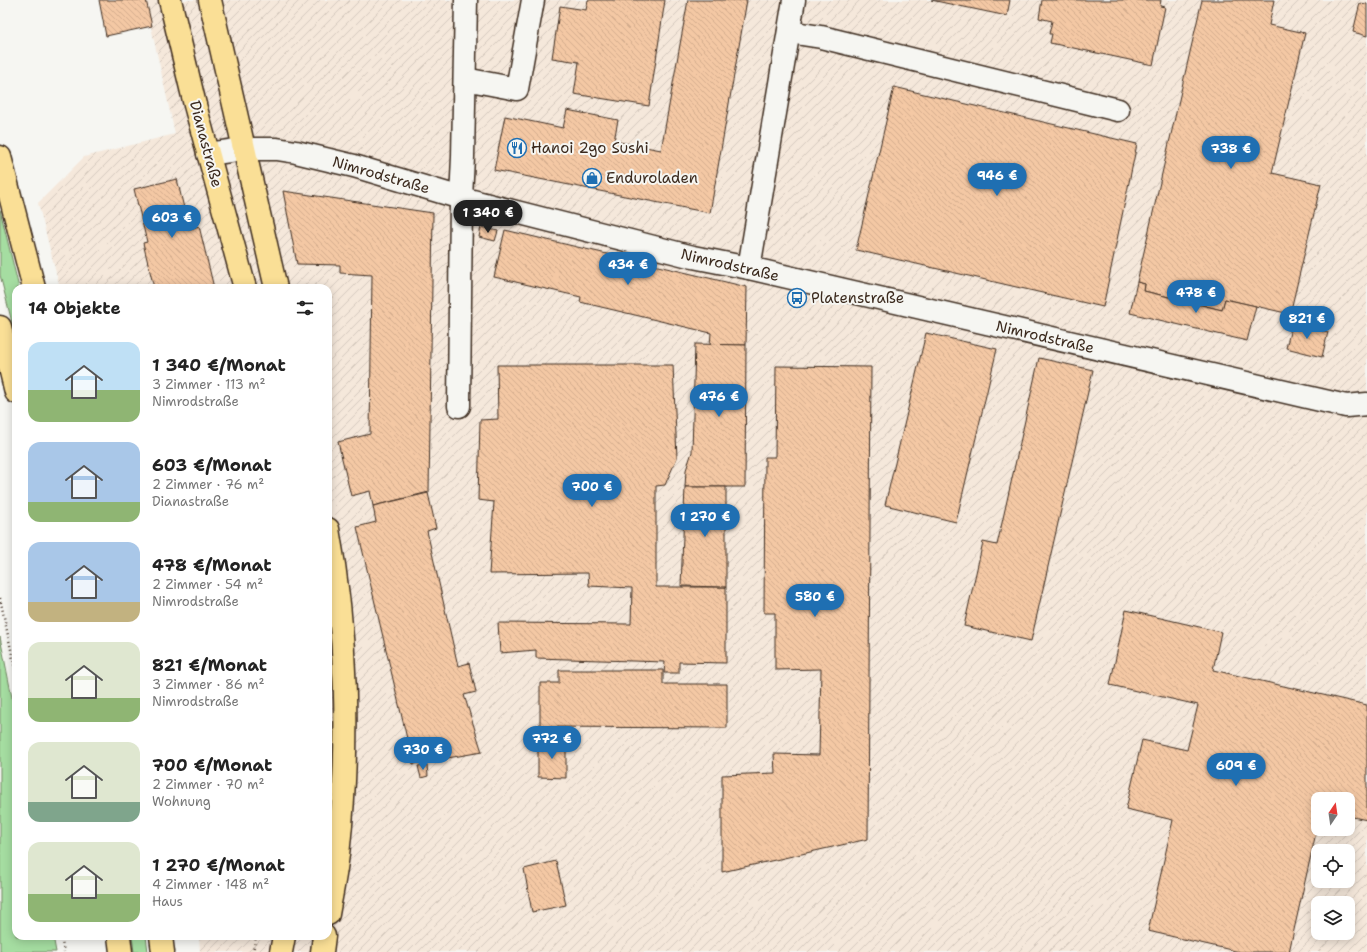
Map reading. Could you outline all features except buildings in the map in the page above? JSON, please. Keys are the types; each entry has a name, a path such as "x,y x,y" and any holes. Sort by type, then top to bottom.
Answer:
{"main road":[{"name":"Dianastraße","path":"170,0 185,66 244,284"},
{"path":"210,0 275,284"},
{"path":"0,157 33,284"},
{"path":"0,327 12,376"},
{"path":"332,553 336,577 342,645 344,678 344,746 339,846 332,889"},
{"path":"120,940 121,952"},
{"path":"162,940 163,952"},
{"path":"281,952 283,940"},
{"path":"322,952 324,940"}],"street":[{"path":"460,406 461,198 466,0"},
{"path":"465,79 517,89 534,0"},
{"path":"749,268 794,0"},
{"path":"789,32 829,39 1118,110"},
{"name":"Nimrodstraße","path":"208,154 244,149 277,149 296,152 354,166 461,198 693,257 749,268 1357,405"}],"path":[{"path":"0,598 12,654"},
{"path":"62,940 64,952"},
{"path":"253,952 255,940"}],"shaded area":[{"path":"145,0 1367,0 1367,952 200,952 199,940 332,940 332,284 59,284 38,203 84,157 175,134"}],"green space":[{"path":"0,210 18,284 12,284 12,322 0,275"},
{"path":"0,637 12,698 12,940 54,940 56,952 0,952"},
{"path":"132,940 146,940 148,952 134,952"}],"place":[{"name":"Hanoi 2go Sushi","path":"517,148"},
{"name":"Enduroladen","path":"592,178"},
{"name":"Platenstraße","path":"797,298"}]}
